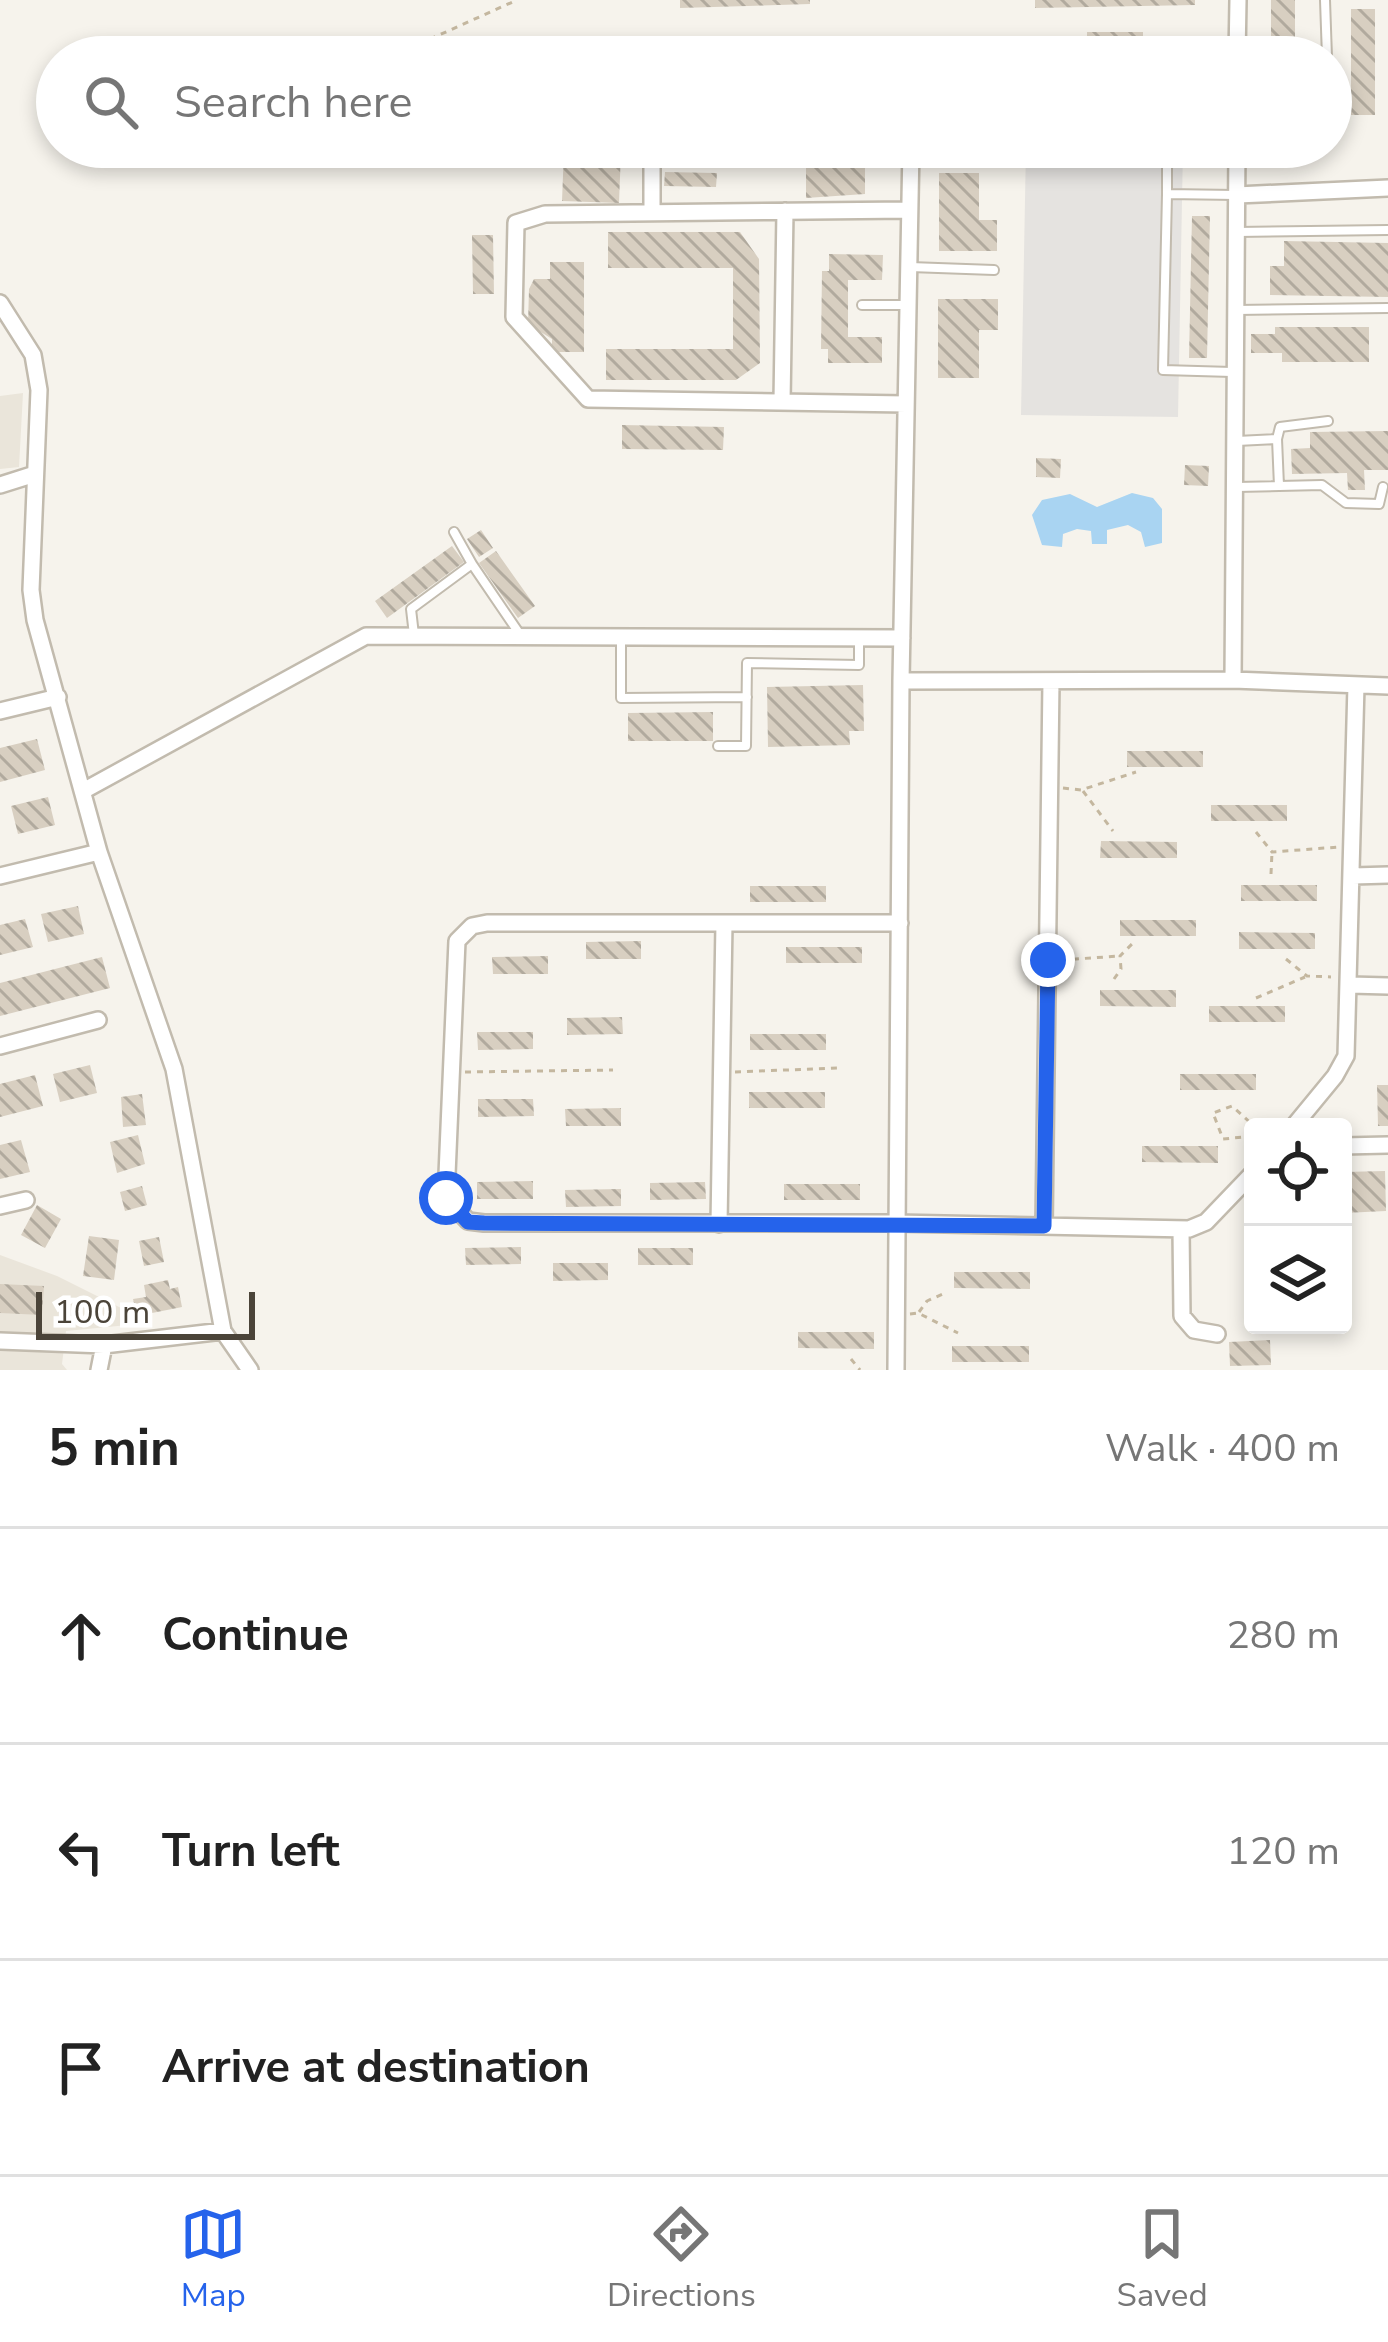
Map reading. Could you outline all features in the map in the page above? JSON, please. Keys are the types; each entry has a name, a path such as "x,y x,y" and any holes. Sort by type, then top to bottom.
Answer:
{"street":[{"path":"1238,0 1238,36"},
{"path":"652,168 652,213"},
{"path":"896,1370 910,168"},
{"path":"1233,680 1238,168"},
{"path":"1238,195 1388,188"},
{"path":"906,404 588,399 514,317 516,223 544,214 909,210"},
{"path":"782,402 785,211"},
{"path":"0,303 34,355 39,390 31,590 35,620 99,851 174,1069 223,1331 250,1370"},
{"path":"0,485 35,473"},
{"path":"83,790 366,636 902,638"},
{"path":"901,681 1233,680 1388,686"},
{"path":"1044,1226 1051,681"},
{"path":"1300,1118 1346,1056 1356,685"},
{"path":"0,711 58,697"},
{"path":"0,876 99,851"},
{"path":"1353,876 1388,875"},
{"path":"900,922 487,922 472,926 457,941 446,1198 468,1222 1181,1229 1206,1222 1244,1182"},
{"path":"718,1224 724,922"},
{"path":"1351,982 1388,986"},
{"path":"0,1046 98,1020"},
{"path":"1352,1146 1388,1145"},
{"path":"0,1206 26,1200"},
{"path":"1181,1229 1182,1316 1194,1330 1217,1334"},
{"path":"0,1341 104,1345 223,1331"},
{"path":"99,1370 104,1345"}],"lane":[{"path":"1325,0 1326,36"},
{"path":"1167,168 1163,370 1236,372"},
{"path":"1167,194 1238,195"},
{"path":"1237,232 1388,230"},
{"path":"908,267 994,270"},
{"path":"862,305 908,305"},
{"path":"1236,310 1388,308"},
{"path":"1279,486 1280,427 1328,421"},
{"path":"1235,441 1277,439"},
{"path":"1235,487 1322,485 1346,503 1379,505 1383,487"},
{"path":"454,532 522,637"},
{"path":"414,636 411,609 472,564"},
{"path":"622,638 621,698 747,697"},
{"path":"718,746 746,746 747,664 859,665 859,638"}],"path":[{"path":"439,36 517,0"},
{"path":"1050,787 1082,790 1136,772"},
{"path":"1082,790 1114,831"},
{"path":"1256,832 1272,851 1271,874"},
{"path":"1272,851 1353,846"},
{"path":"1048,960 1120,956 1134,942"},
{"path":"1114,979 1121,969 1120,956"},
{"path":"1286,959 1307,976"},
{"path":"1256,998 1307,976 1351,982"},
{"path":"722,1072 837,1068"},
{"path":"452,1072 613,1070"},
{"path":"1244,1137 1223,1139 1213,1112 1232,1106 1246,1118"},
{"path":"918,1313 927,1300 945,1293"},
{"path":"896,1314 918,1313 958,1333"},
{"path":"851,1360 860,1370"}],"shaded area":[{"path":"1026,168 1183,168 1178,417 1021,415"},
{"path":"23,393 19,467 0,469 0,396"},
{"path":"0,1255 57,1276 133,1314 128,1325 66,1331 62,1364 67,1370 0,1370"}],"water":[{"path":"1132,493 1153,498 1162,509 1162,543 1145,547 1141,532 1128,525 1107,530 1107,544 1092,544 1091,531 1077,529 1063,534 1062,547 1042,545 1032,515 1042,500 1070,494 1097,507"}],"building":[{"path":"680,0 810,0 810,4 680,8"},
{"path":"1035,0 1195,0 1195,5 1035,8"},
{"path":"1271,0 1295,0 1295,36 1271,36"},
{"path":"1351,9 1375,9 1375,115 1352,115"},
{"path":"1087,32 1143,32 1143,36 1087,36"},
{"path":"563,168 620,168 619,203 562,201"},
{"path":"806,168 865,168 865,194 806,198"},
{"path":"665,172 717,173 716,187 664,186"},
{"path":"939,173 979,173 979,220 997,220 997,251 939,251"},
{"path":"1192,216 1210,216 1207,358 1189,358"},
{"path":"608,232 740,232 759,259 760,363 736,380 606,380 606,349 733,349 733,268 608,268"},
{"path":"472,235 493,235 494,294 473,294"},
{"path":"1284,241 1388,243 1388,297 1270,295 1270,266 1284,266"},
{"path":"829,254 883,255 882,280 848,280 848,337 882,337 882,363 828,363 828,349 821,349 822,271 829,271"},
{"path":"550,262 584,262 584,352 552,352 552,339 528,324 529,289 534,279 550,279"},
{"path":"938,299 998,299 998,330 979,330 979,378 938,378"},
{"path":"1275,327 1369,327 1369,362 1282,362 1282,353 1251,353 1251,334 1275,334"},
{"path":"622,425 724,427 723,450 622,449"},
{"path":"1388,431 1388,470 1364,470 1365,490 1348,490 1347,473 1292,474 1291,449 1310,448 1310,432"},
{"path":"1036,458 1061,459 1060,478 1036,477"},
{"path":"1185,465 1209,466 1208,486 1184,485"},
{"path":"481,530 493,548 479,557 467,539"},
{"path":"452,546 464,562 387,618 375,601"},
{"path":"496,551 535,606 518,618 479,563"},
{"path":"863,685 864,731 849,731 850,745 768,747 767,687"},
{"path":"713,712 713,741 628,741 628,713"},
{"path":"37,739 45,770 0,782 0,748"},
{"path":"1127,751 1203,751 1203,767 1127,767"},
{"path":"48,797 55,825 18,834 11,806"},
{"path":"1211,805 1287,805 1287,821 1211,821"},
{"path":"1101,841 1177,842 1177,858 1100,858"},
{"path":"1241,885 1317,885 1317,901 1241,901"},
{"path":"750,886 826,886 826,902 750,902"},
{"path":"78,906 84,934 48,942 41,914"},
{"path":"25,919 33,947 0,955 0,925"},
{"path":"1120,920 1196,920 1196,936 1120,936"},
{"path":"1239,932 1315,933 1315,949 1239,949"},
{"path":"641,941 641,959 586,959 586,942"},
{"path":"786,947 862,947 862,963 786,963"},
{"path":"548,956 548,974 493,974 492,957"},
{"path":"102,957 110,988 0,1016 0,983"},
{"path":"1100,990 1176,990 1176,1007 1100,1006"},
{"path":"1209,1006 1285,1006 1285,1022 1209,1022"},
{"path":"622,1017 623,1034 567,1035 567,1018"},
{"path":"477,1032 533,1032 533,1049 478,1050"},
{"path":"750,1034 826,1034 826,1050 750,1050"},
{"path":"90,1065 97,1093 60,1102 53,1074"},
{"path":"1180,1074 1256,1074 1256,1090 1180,1090"},
{"path":"35,1075 43,1106 0,1117 0,1084"},
{"path":"1377,1085 1388,1085 1388,1126 1378,1126"},
{"path":"749,1092 825,1092 825,1108 749,1108"},
{"path":"142,1094 146,1125 123,1127 121,1097"},
{"path":"478,1099 533,1099 534,1116 478,1117"},
{"path":"621,1108 621,1126 566,1126 565,1109"},
{"path":"138,1135 145,1164 117,1173 110,1142"},
{"path":"21,1140 30,1172 0,1179 0,1145"},
{"path":"1142,1146 1218,1146 1218,1163 1142,1162"},
{"path":"1385,1171 1386,1211 1352,1213 1352,1172"},
{"path":"533,1181 533,1199 477,1199 477,1182"},
{"path":"705,1182 706,1199 650,1200 650,1183"},
{"path":"784,1184 860,1184 860,1200 784,1200"},
{"path":"142,1186 147,1205 125,1211 120,1192"},
{"path":"621,1189 621,1206 566,1207 565,1190"},
{"path":"37,1205 61,1219 45,1248 21,1235"},
{"path":"89,1236 119,1240 114,1280 83,1276"},
{"path":"159,1237 164,1262 144,1266 139,1241"},
{"path":"521,1247 521,1264 466,1265 465,1248"},
{"path":"638,1248 693,1248 693,1265 638,1265"},
{"path":"553,1263 608,1263 608,1280 553,1281"},
{"path":"954,1272 1030,1272 1030,1289 954,1288"},
{"path":"168,1280 170,1289 178,1287 182,1307 137,1316 133,1299 146,1297 144,1285"},
{"path":"0,1284 44,1286 42,1315 0,1313"},
{"path":"798,1332 874,1332 874,1349 798,1348"},
{"path":"1270,1340 1271,1365 1230,1366 1229,1342"},
{"path":"952,1346 1029,1346 1029,1362 952,1362"}],"route":[{"path":"446,1198 468,1222 484,1223 1044,1226 1048,960"}]}
